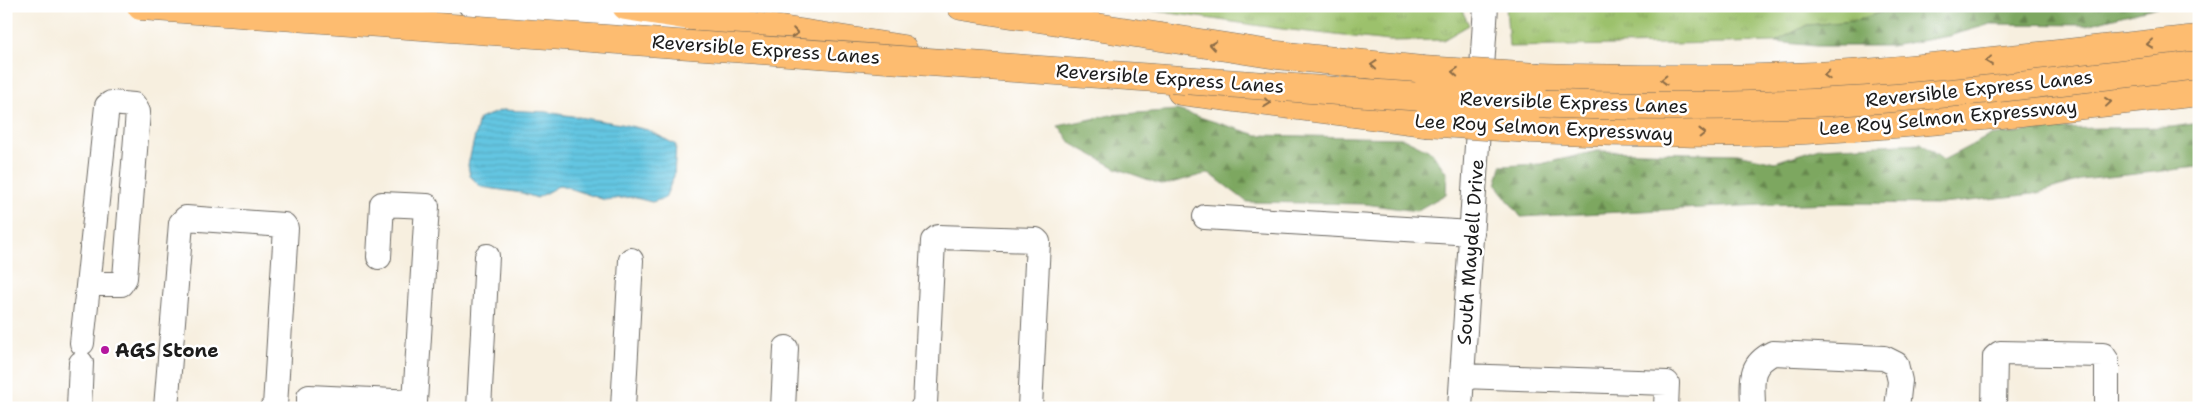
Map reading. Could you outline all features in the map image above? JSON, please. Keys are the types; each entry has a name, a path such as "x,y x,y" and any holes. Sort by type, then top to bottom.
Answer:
{"highway":[{"name":"Reversible Express Lanes","path":"141,6 1451,98 1616,106 1681,107 1850,101 2199,65"},
{"name":"Lee Roy Selmon Expressway","path":"626,6 1238,99 1425,122 1531,129 1684,133 1835,128 1910,123 2199,92"},
{"path":"961,6 1277,55 1422,70 1539,77 1645,80 1834,74 1957,64 2199,38"}],"street":[{"path":"471,6 688,27 756,27"},
{"name":"South Maydell Drive","path":"1460,408 1486,8"},
{"path":"79,408 81,353 107,106 111,103 134,105 138,112 125,278 121,284 89,284"},
{"path":"309,408 309,397 415,405 428,206 382,204 379,257"},
{"path":"1205,217 1472,233"},
{"path":"166,408 181,223 186,218 284,225 286,228 275,406 272,408"},
{"path":"922,408 926,404 933,241 938,236 1036,240 1038,242 1030,408"},
{"path":"479,408 487,256"},
{"path":"623,408 631,260"},
{"path":"783,408 786,348"},
{"path":"1753,408 1753,371 1761,359 1773,353 1884,358 1896,364 1900,381 1897,408"},
{"path":"1994,408 1995,357 2000,353 2103,355 2108,361 2107,408"},
{"path":"1462,376 1667,383 1666,408"},
{"path":"904,408 912,408"}],"green space":[{"path":"1121,6 1460,6 1469,25 1443,40 1389,41 1282,29"},
{"path":"1506,6 1899,6 1855,21 1807,25 1775,42 1509,47"},
{"path":"1900,6 2161,6 2086,25 1991,24 1949,36 1891,46 1816,46 1775,42 1807,25 1854,21"},
{"path":"1177,110 1257,135 1403,138 1432,152 1447,174 1446,194 1416,211 1365,204 1247,202 1209,173 1163,185 1118,169 1072,144 1058,126 1111,115"},
{"path":"2199,123 2199,167 2081,180 2034,194 1942,204 1841,203 1762,205 1521,217 1496,185 1501,166 1541,164 1597,151 1738,154 1775,162 1819,148 1921,143 1943,160 1989,136 2042,129 2172,127"}],"water":[{"path":"502,110 547,112 621,124 648,130 676,145 674,176 665,198 652,202 632,197 605,200 560,185 537,198 522,193 481,187 470,176 468,165 479,119"}],"place":[{"name":"AGS Stone","path":"105,350"}]}
